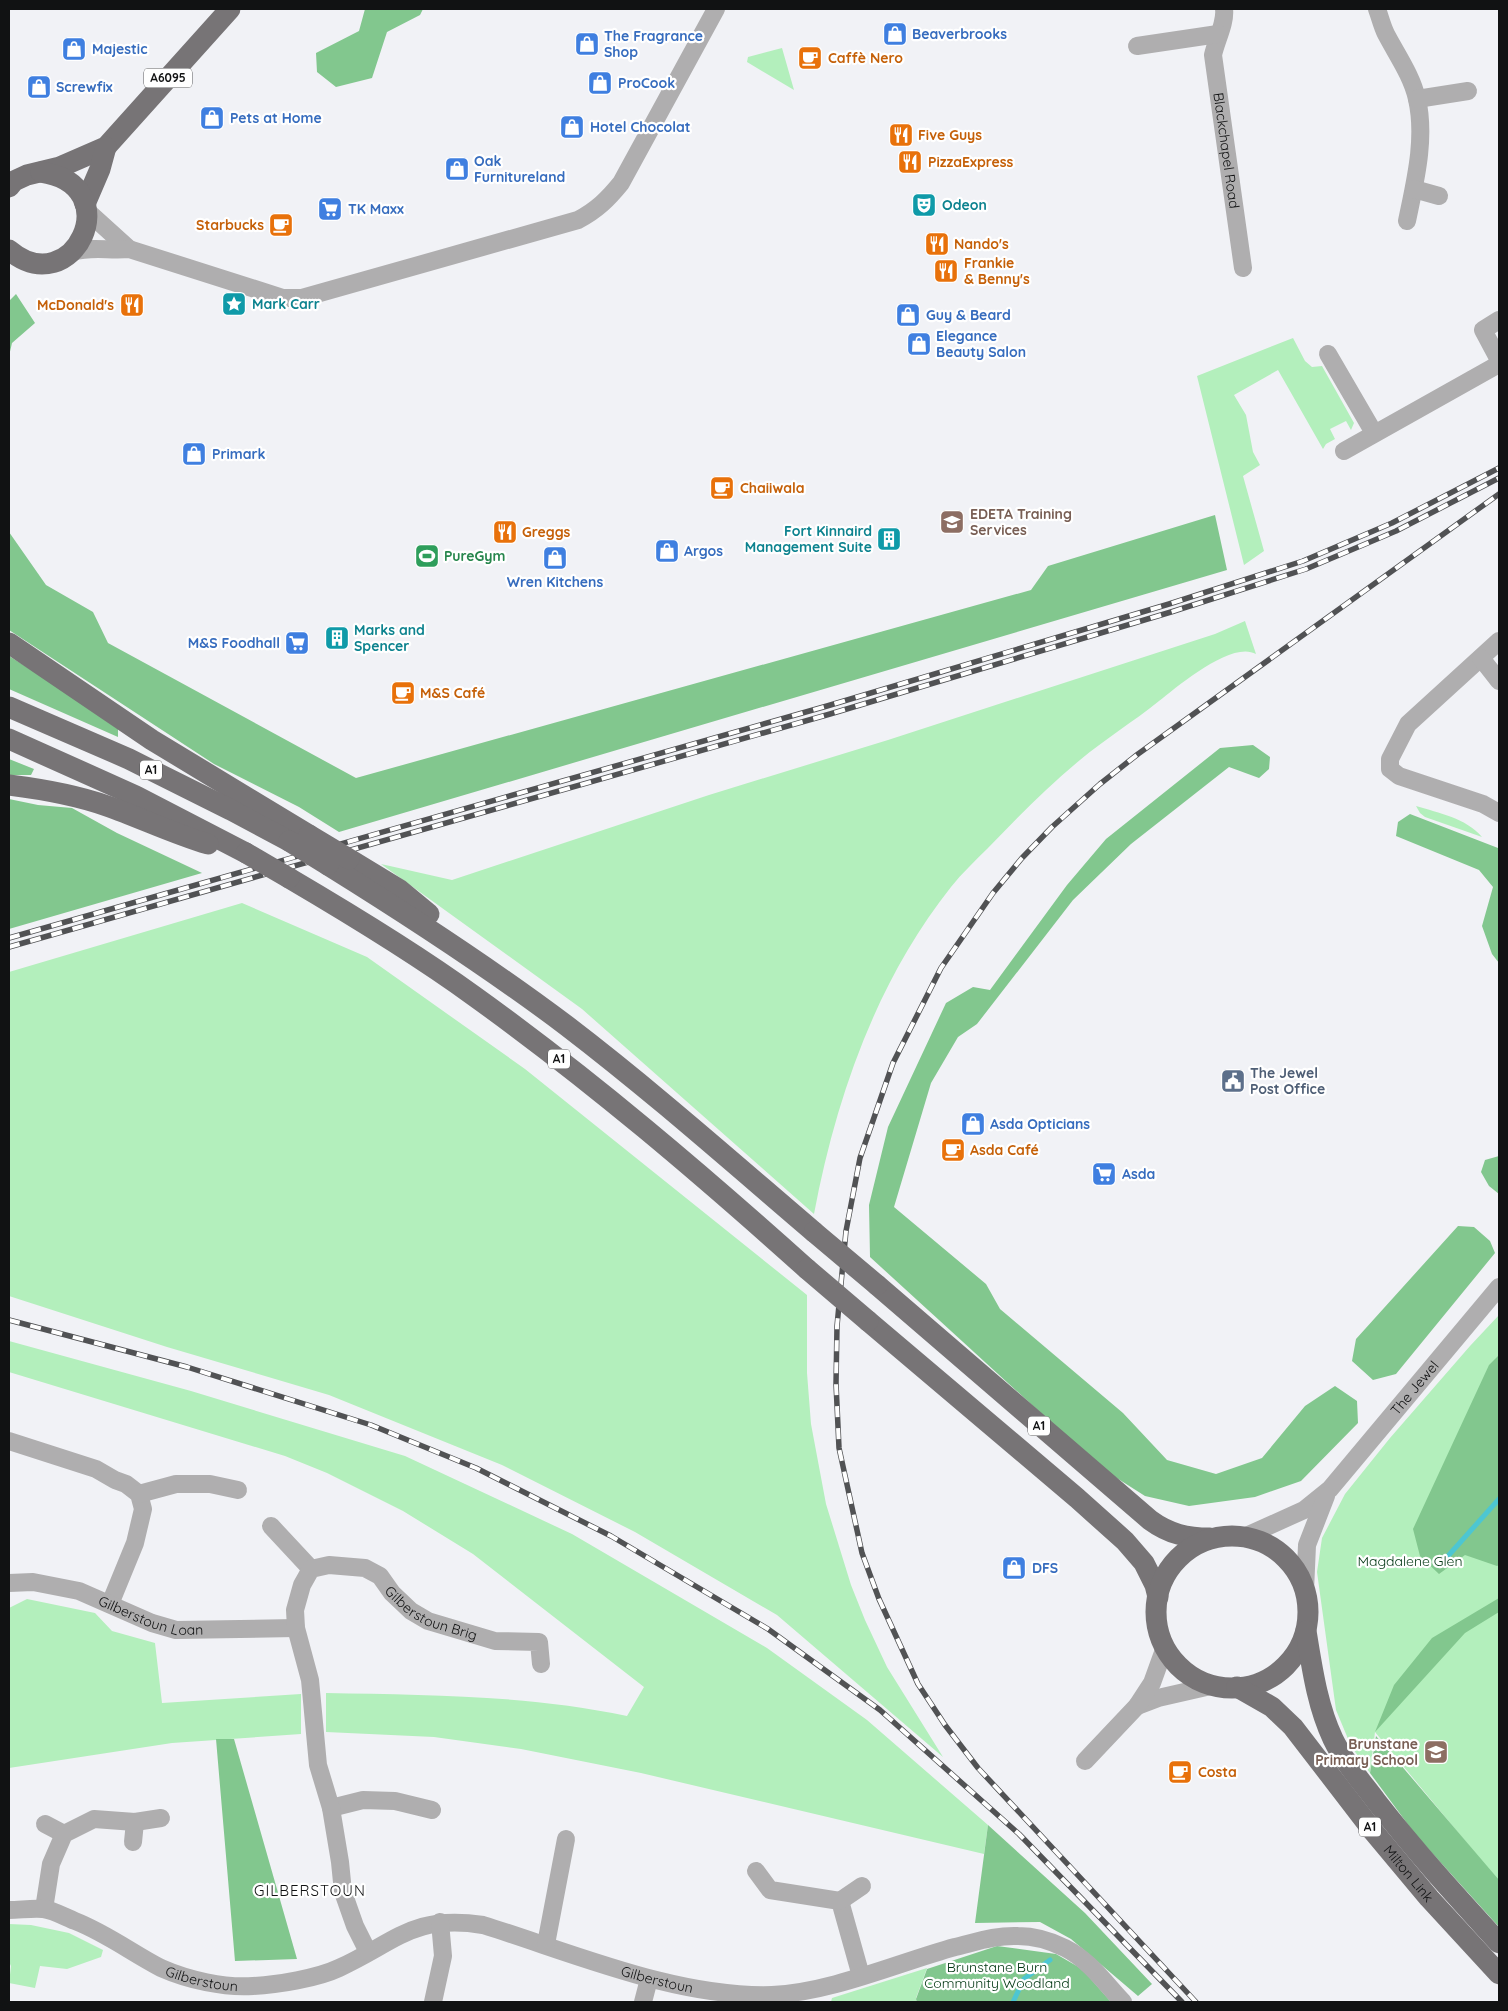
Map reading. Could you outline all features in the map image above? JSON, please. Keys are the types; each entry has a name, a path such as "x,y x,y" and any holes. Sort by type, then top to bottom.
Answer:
{"main road":[{"name":"A6095","path":"9,187 26,173 78,160 106,147 230,9"},
{"name":"A6095","path":"72,252 82,240 87,226 86,207 106,147"},
{"path":"26,173 56,174 68,181 79,191 86,207"},
{"path":"9,250 17,257 18,266 47,264 58,261 72,252"},
{"path":"9,643 299,838 349,859 400,890 445,927 490,970"},
{"name":"A1","path":"9,707 129,759 231,810 299,838 328,865 413,918 490,970 650,1092 1150,1520 1172,1533 1188,1538 1244,1537 1266,1544 1282,1554 1299,1576 1305,1591 1308,1612 1306,1632 1295,1654 1278,1672 1264,1681 1238,1687 1215,1685 1201,1681 1175,1661 1165,1647 1158,1627 1158,1597 1161,1586 1174,1564 1198,1544 1215,1538"},
{"name":"A1","path":"9,739 96,777 243,852 289,878 410,952 473,995 546,1049 659,1140 868,1321 1077,1498 1125,1541 1144,1563 1158,1597"},
{"path":"9,786 81,798 179,835 243,852"},
{"name":"Milton Link","path":"1306,1632 1312,1669 1326,1722 1348,1764 1430,1867 1499,1943"},
{"name":"Milton Link","path":"1238,1687 1272,1707 1293,1727 1373,1831 1429,1898 1499,1974"}],"street":[{"path":"72,252 84,248 129,249 282,298 302,298 578,220 594,212 608,200 621,183 716,9"},
{"name":"Blackchapel Road","path":"1224,9 1225,18 1218,34 1213,56 1242,268"},
{"path":"1377,9 1385,32 1405,68 1417,99 1420,131 1414,189 1407,220"},
{"path":"1137,46 1218,34"},
{"path":"1417,99 1468,90"},
{"path":"1414,189 1439,196"},
{"path":"86,207 129,249"},
{"path":"1499,320 1483,330 1499,360"},
{"path":"1328,354 1374,433"},
{"path":"1344,450 1499,364"},
{"path":"1499,641 1408,724 1390,759 1390,769 1399,776 1482,804 1499,813"},
{"path":"1481,658 1499,681"},
{"name":"The Jewel","path":"1244,1537 1304,1510 1330,1489 1499,1287"},
{"path":"9,1441 96,1469 126,1484 139,1494 143,1509 135,1543 110,1604"},
{"path":"139,1494 176,1484 210,1484 238,1490"},
{"name":"The Jewel","path":"1305,1591 1307,1546 1319,1510 1330,1489"},
{"path":"271,1526 311,1569 302,1585 295,1610 296,1628 310,1680 318,1765 331,1808 343,1892 355,1926 368,1952"},
{"name":"Gilberstoun Brig","path":"311,1569 329,1565 365,1568 380,1576 392,1593 411,1612 428,1621 495,1641 540,1642 541,1664"},
{"name":"Gilberstoun Loan","path":"9,1583 33,1582 79,1591 152,1623 176,1630 296,1628"},
{"path":"1085,1761 1137,1706 1152,1683 1165,1647"},
{"path":"1137,1706 1158,1698 1215,1685"},
{"path":"331,1808 363,1800 395,1801 432,1810"},
{"path":"44,1909 51,1864 64,1834 94,1819 135,1822 161,1818"},
{"path":"133,1842 135,1822"},
{"path":"45,1824 64,1834"},
{"path":"546,1944 566,1839"},
{"path":"756,1871 770,1890 840,1901 862,1886"},
{"path":"840,1901 862,1976"},
{"name":"Gilberstoun","path":"9,1910 44,1909 95,1929 162,1968 212,1984 253,1986 308,1978 336,1969 400,1934 419,1926 440,1922 483,1924 649,1979 717,1992 772,1995 805,1991 862,1976 992,1937 1018,1936 1040,1939 1065,1948 1085,1961 1123,2002"},
{"path":"433,2002 443,1956 440,1922"},
{"path":"643,2002 649,1979"}],"green space":[{"path":"365,9 423,9 420,15 387,32 372,78 336,87 317,72 316,53 359,31"},
{"path":"782,48 794,90 747,62 748,57"},
{"path":"16,294 35,323 12,343 9,356 9,301"},
{"path":"1293,338 1305,361 1312,367 1322,366 1354,423 1351,430 1346,421 1330,429 1335,439 1326,444 1323,449 1278,370 1234,395 1246,415 1253,452 1260,465 1243,476 1264,551 1244,565 1197,376"},
{"path":"1215,515 1227,570 339,832 299,807 214,764 9,630 9,532 46,585 93,612 108,643 356,778 1031,590 1048,566"},
{"path":"1245,621 1256,654 1246,651 1233,653 1206,667 1099,745 1032,803 951,887 901,961 881,1000 863,1042 834,1127 814,1214 582,1009 381,864 452,880 709,795 888,740 1215,634"},
{"path":"9,656 118,729 118,737 9,689"},
{"path":"1253,745 1270,757 1269,769 1259,778 1229,767 1131,844 1073,900 977,1024 958,1037 931,1083 894,1207 986,1284 1000,1309 1123,1413 1167,1460 1216,1474 1262,1458 1305,1406 1335,1386 1357,1401 1358,1423 1301,1481 1255,1497 1189,1506 1145,1496 1101,1468 870,1257 869,1205 888,1127 946,1003 973,987 990,990 1067,885 1106,839 1220,748"},
{"path":"9,759 34,769 31,775 9,775"},
{"path":"9,799 38,805 72,808 117,833 202,873 9,929"},
{"path":"1416,806 1460,821 1482,837 1425,817"},
{"path":"1410,814 1498,848 1499,963 1492,954 1482,926 1493,887 1479,870 1396,836 1398,822"},
{"path":"242,903 367,957 525,1069 807,1295 807,1373 811,1424 826,1504 851,1585 865,1620 887,1667 943,1757 777,1615 635,1532 502,1465 329,1395 167,1347 9,1296 9,972"},
{"path":"1499,1156 1499,1194 1489,1186 1481,1172 1485,1160"},
{"path":"1458,1226 1474,1227 1490,1241 1495,1253 1396,1374 1373,1380 1352,1361 1356,1339"},
{"name":"Magdalene Glen","path":"1499,1315 1499,1882 1375,1732 1370,1773 1351,1746 1336,1710 1317,1572 1322,1538 1345,1494 1390,1438"},
{"path":"9,1341 191,1391 405,1456 572,1534 767,1648 867,1720 988,1825 984,1854 641,1773 521,1749 434,1737 326,1732 326,1693 477,1697 553,1704 627,1716 644,1687 473,1554 403,1511 327,1473 285,1456 9,1372"},
{"path":"1499,1355 1499,1565 1497,1566 1465,1555 1439,1574 1420,1556 1413,1529 1489,1365"},
{"path":"1499,1598 1499,1612 1465,1633 1375,1732 1394,1685 1432,1638"},
{"path":"27,1599 95,1613 112,1631 155,1643 162,1703 301,1694 301,1734 172,1743 9,1768 9,1608"},
{"path":"1376,1736 1499,1880 1499,1927 1415,1834 1370,1773"},
{"path":"216,1739 234,1739 297,1959 235,1961"},
{"path":"988,1825 1085,1913 1152,1984 1138,1996 1071,1939 1040,1922 975,1923"},
{"path":"9,1924 31,1925 69,1933 103,1950 101,1957 67,1969 40,1966 35,1988 9,1983 11,1966 9,1962"},
{"name":"Brunstane Burn Community Woodland","path":"997,1946 1056,1954 1082,1969 1111,2002 917,2002 916,1999 927,1969"},
{"path":"927,1968 916,1998 917,2002 831,2002 832,1998"}],"waterway":[{"path":"1448,1556 1499,1499"},
{"path":"1013,2002 1024,1979 1050,1960"}],"railway":[{"path":"9,938 827,706 1169,604 1303,561 1392,523 1499,468"},
{"path":"9,947 830,714 1171,612 1306,569 1396,531 1499,478"},
{"path":"1196,2002 978,1768 945,1725 918,1684 879,1599 862,1553 839,1448 836,1384 837,1326 846,1231 860,1158 893,1063 941,968 993,893 1022,858 1052,827 1100,784 1138,754 1499,494"},
{"path":"9,1320 187,1367 371,1425 476,1468 611,1536 768,1629 880,1710 1019,1834 1182,2002"}],"place":[{"name":"Beaverbrooks","path":"895,34"},
{"name":"The Fragrance Shop","path":"587,44"},
{"name":"Majestic","path":"74,49"},
{"name":"Caffè Nero","path":"810,58"},
{"name":"ProCook","path":"600,83"},
{"name":"Screwfix","path":"39,87"},
{"name":"Pets at Home","path":"212,118"},
{"name":"Hotel Chocolat","path":"572,127"},
{"name":"Five Guys","path":"901,135"},
{"name":"PizzaExpress","path":"910,162"},
{"name":"Oak Furnitureland","path":"457,169"},
{"name":"Odeon","path":"924,205"},
{"name":"TK Maxx","path":"330,209"},
{"name":"Starbucks","path":"281,225"},
{"name":"Nando's","path":"937,244"},
{"name":"Frankie & Benny's","path":"946,271"},
{"name":"Mark Carr","path":"234,304"},
{"name":"McDonald's","path":"132,305"},
{"name":"Guy & Beard","path":"908,315"},
{"name":"Elegance Beauty Salon","path":"919,344"},
{"name":"Primark","path":"194,454"},
{"name":"Chaiiwala","path":"722,488"},
{"name":"EDETA Training Services","path":"952,522"},
{"name":"Greggs","path":"505,532"},
{"name":"Fort Kinnaird Management Suite","path":"889,539"},
{"name":"Argos","path":"667,551"},
{"name":"PureGym","path":"427,556"},
{"name":"Wren Kitchens","path":"555,558"},
{"name":"Marks and Spencer","path":"337,638"},
{"name":"M&S Foodhall","path":"297,643"},
{"name":"M&S Café","path":"403,693"},
{"name":"The Jewel Post Office","path":"1233,1081"},
{"name":"Asda Opticians","path":"973,1124"},
{"name":"Asda Café","path":"953,1150"},
{"name":"Asda","path":"1104,1174"},
{"name":"DFS","path":"1014,1568"},
{"name":"Brunstane Primary School","path":"1436,1752"},
{"name":"Costa","path":"1180,1772"}],"district":[{"name":"GILBERSTOUN","path":"310,1891"}]}
